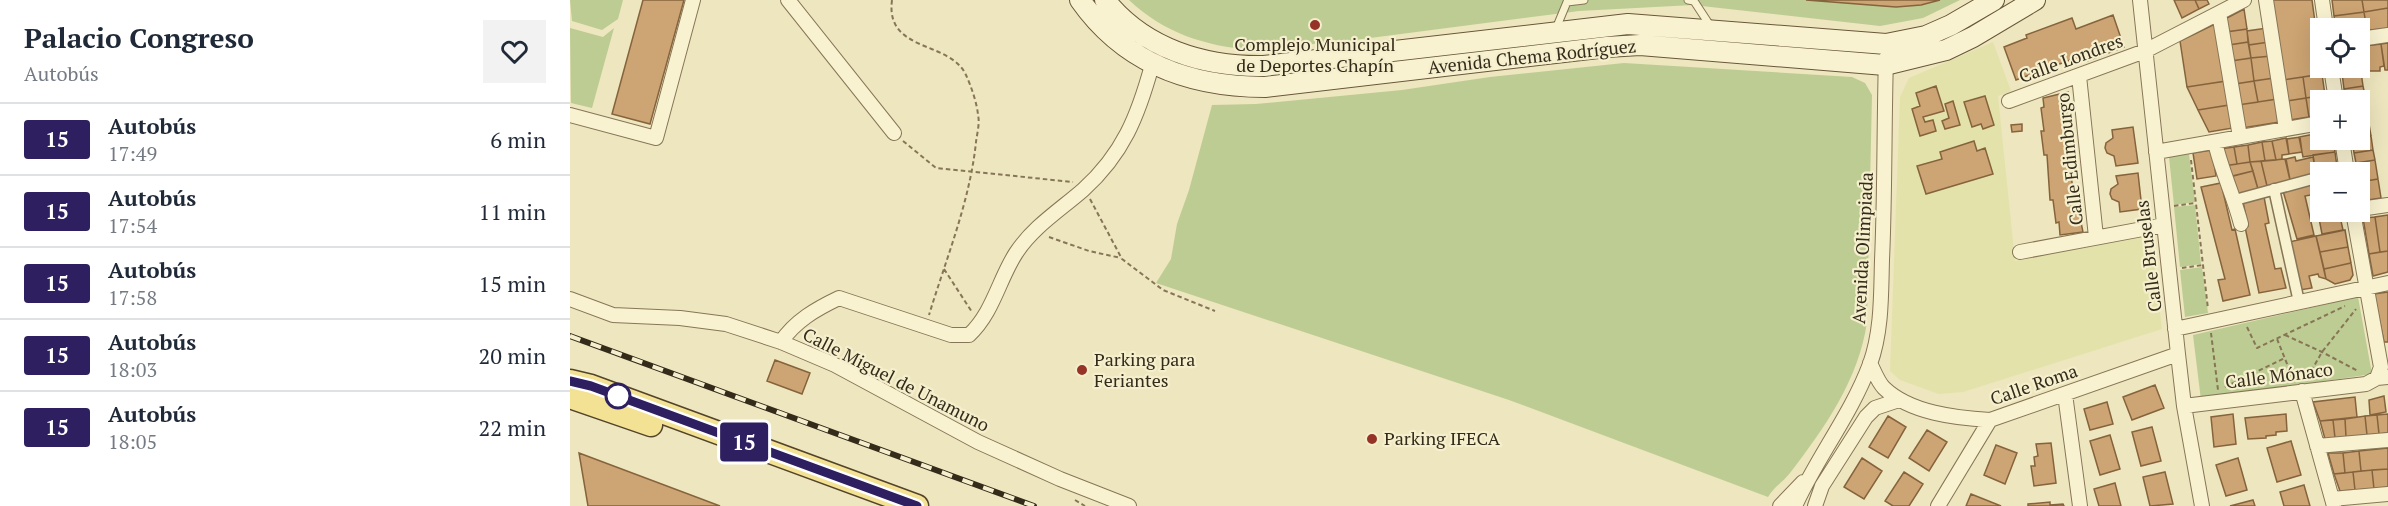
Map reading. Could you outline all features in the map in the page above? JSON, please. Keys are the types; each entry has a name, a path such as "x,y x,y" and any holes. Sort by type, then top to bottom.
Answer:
{"main road":[{"name":"Avenida Chema Rodríguez","path":"1080,0 1100,24 1121,43 1152,65 1195,80 1235,87 1265,87 1640,45 1886,65 1946,50 1973,37 2035,0"},
{"name":"Avenida Chema Rodríguez","path":"1105,0 1127,22 1153,41 1182,55 1211,63 1239,66 1264,66 1628,24 1886,44 1926,36 1951,25 1994,0"},
{"path":"570,381 591,386 917,506"},
{"path":"570,397 872,506"}],"street":[{"path":"570,114 656,138 693,0"},
{"path":"788,0 894,133"},
{"name":"Calle Bruselas","path":"2140,0 2184,406 2202,506"},
{"name":"Calle Londres","path":"2009,101 2145,51 2244,0"},
{"path":"2266,0 2286,129"},
{"path":"2322,0 2325,18"},
{"path":"2220,13 2240,137"},
{"path":"2370,38 2388,35"},
{"name":"Avenida Olimpiada","path":"1795,506 1809,477 1844,419 1870,363 1880,317 1885,191 1886,44"},
{"path":"781,342 788,330 814,310 839,298 951,335 969,335 980,325 1017,253 1031,235 1087,186 1124,141 1132,127 1152,65"},
{"name":"Calle Edimburgo","path":"2079,76 2096,237"},
{"path":"2156,152 2310,125"},
{"path":"2215,142 2222,172 2235,200 2241,224"},
{"path":"2235,200 2310,180"},
{"path":"2274,189 2299,302"},
{"path":"2370,208 2388,205"},
{"path":"2355,222 2380,378"},
{"path":"2020,252 2164,225"},
{"path":"2175,329 2299,302 2366,292 2388,284"},
{"name":"Calle Miguel de Unamuno","path":"570,299 613,315 680,318 726,324 781,342 835,365 978,442 1060,479 1129,506"},
{"name":"Calle Roma","path":"1899,400 1932,411 1964,418 1990,420 2178,354"},
{"path":"1870,363 1882,386 1899,400"},
{"name":"Calle Mónaco","path":"2184,406 2366,384 2380,378"},
{"path":"2305,391 2317,446 2333,502 2388,494"},
{"path":"2065,394 2080,506"},
{"path":"1822,486 1875,408 1899,400"},
{"path":"1815,506 1844,419"},
{"path":"1938,506 1990,420"},
{"path":"2317,446 2388,440"},
{"path":"1780,506 1809,477"}],"lane":[{"path":"1554,32 1567,2 1584,0"},
{"path":"1689,0 1694,1 1713,30"}],"path":[{"path":"892,0 891,10 899,31 917,44 953,59 966,74 979,116 973,172 926,327"},
{"path":"894,133 936,168 1087,186 1122,259"},
{"path":"2189,146 2218,390"},
{"path":"2161,207 2195,203"},
{"path":"1031,235 1047,236 1089,251 1122,259 1163,290 1215,311"},
{"path":"2169,269 2203,265"},
{"path":"943,268 980,325"},
{"path":"2242,314 2257,348 2366,292"},
{"path":"2305,391 2310,373 2322,352 2366,292"},
{"path":"2284,335 2380,378"},
{"path":"2276,338 2305,391"},
{"path":"2210,394 2285,358"},
{"path":"1075,500 1085,506"}],"green space":[{"path":"570,0 623,0 618,19 602,30 572,21"},
{"name":"Complejo Municipal de Deportes Chapín","path":"1129,0 1960,0 1923,18 1880,26 1693,5 1579,11 1291,46 1284,42 1257,43 1252,50 1218,45 1186,36 1156,21"},
{"path":"570,28 603,37 614,28 592,108 571,103"},
{"path":"1993,42 2011,91 1998,96 2015,261 2151,235 2162,329 1963,392 1939,394 1900,380 1890,371 1900,97 1909,78"},
{"path":"1624,63 1852,77 1865,83 1872,95 1867,322 1863,343 1848,383 1827,421 1790,473 1768,497 1509,400 1156,283 1171,259 1177,224 1189,190 1212,105 1256,104 1402,90 1490,77"},
{"path":"2189,154 2195,202 2174,205 2169,157"},
{"path":"2195,205 2201,264 2180,267 2174,207"},
{"path":"2202,267 2208,313 2185,317 2180,270"},
{"path":"2358,297 2372,374 2201,400 2193,335"}],"building":[{"path":"643,0 684,0 650,124 612,114"},
{"path":"1806,0 1940,0 1921,5 1896,7"},
{"path":"2174,0 2195,0 2199,9 2182,18"},
{"path":"2195,0 2207,0 2209,4 2199,9"},
{"path":"2272,0 2312,0 2314,18 2310,18 2310,76 2283,80"},
{"path":"2332,0 2362,0 2364,12 2334,16"},
{"path":"2362,0 2388,0 2388,8 2364,12"},
{"path":"2388,8 2388,29 2370,30 2370,18 2365,18 2364,12"},
{"path":"2244,9 2247,29 2226,32 2225,19"},
{"path":"2364,12 2365,18 2334,18 2334,16"},
{"path":"2113,15 2124,47 2087,61 2084,55 2016,80 2004,47 2027,38 2026,35 2072,18 2076,29"},
{"path":"2217,23 2226,81 2187,87 2180,41"},
{"path":"2267,28 2269,42 2249,45 2247,31"},
{"path":"2247,29 2248,42 2229,45 2226,32"},
{"path":"2248,42 2251,58 2231,61 2229,45"},
{"path":"2269,42 2271,56 2251,58 2249,45"},
{"path":"2388,43 2388,70 2385,70 2381,44"},
{"path":"2381,44 2384,66 2380,67 2380,71 2370,71 2370,45"},
{"path":"2271,56 2274,78 2254,81 2251,58"},
{"path":"2251,58 2254,81 2235,84 2231,61"},
{"path":"2303,77 2323,78 2324,90 2310,90 2310,97 2306,98"},
{"path":"2303,77 2306,98 2287,101 2283,80"},
{"path":"2274,78 2277,99 2258,102 2254,81"},
{"path":"2343,78 2362,78 2363,86 2344,89"},
{"path":"2226,81 2229,105 2198,110 2187,87"},
{"path":"2254,81 2258,102 2238,105 2235,84"},
{"path":"1936,86 1944,111 1923,117 1925,122 1933,120 1936,131 1920,136 1912,109 1920,106 1916,93"},
{"path":"2363,86 2364,90 2344,90"},
{"path":"2068,92 2070,106 2066,106 2069,129 2066,129 2075,175 2071,175 2074,197 2076,197 2083,232 2060,235 2053,200 2050,200 2047,155 2044,155 2041,131 2044,131 2041,108 2044,107 2043,98"},
{"path":"1985,96 1994,125 1983,129 1981,124 1972,127 1964,102"},
{"path":"2310,97 2310,117 2309,117 2306,98"},
{"path":"2306,98 2309,117 2290,120 2287,101"},
{"path":"2277,99 2280,122 2242,128 2238,105"},
{"path":"1953,101 1960,125 1945,129 1942,121 1949,118 1945,104"},
{"path":"2229,105 2233,128 2209,132 2198,110"},
{"path":"2022,124 2022,131 2012,132 2011,125"},
{"path":"2133,127 2138,163 2116,166 2114,156 2107,153 2106,143 2113,138 2112,130"},
{"path":"2310,135 2310,150 2335,150 2335,152 2303,157 2299,137"},
{"path":"2370,136 2373,150 2354,153 2354,150 2370,150"},
{"path":"2300,137 2302,152 2289,154 2287,139"},
{"path":"2286,138 2289,154 2282,155 2282,159 2276,160 2272,141"},
{"path":"1974,141 1977,151 1985,148 1993,174 1926,194 1917,166 1942,159 1940,152"},
{"path":"2272,141 2276,160 2265,161 2262,142"},
{"path":"2262,142 2265,161 2250,162 2248,145"},
{"path":"2248,145 2250,162 2237,164 2234,147"},
{"path":"2234,147 2237,164 2223,166 2220,149"},
{"path":"2212,150 2216,176 2197,179 2193,153"},
{"path":"2373,150 2375,160 2356,162 2354,153"},
{"path":"2335,152 2336,162 2314,162 2313,155"},
{"path":"2295,157 2296,161 2313,157 2314,162 2310,162 2310,175 2290,180 2286,159"},
{"path":"2285,159 2290,180 2267,186 2261,161"},
{"path":"2375,160 2378,179 2370,180 2370,162 2362,162"},
{"path":"2261,161 2267,186 2258,189 2250,162"},
{"path":"2250,162 2253,171 2230,177 2223,166"},
{"path":"2253,171 2258,189 2237,194 2232,176"},
{"path":"2138,173 2142,209 2120,212 2119,202 2112,199 2110,194 2111,189 2118,184 2116,176"},
{"path":"2378,179 2381,198 2370,200 2370,180"},
{"path":"2221,183 2232,230 2235,229 2250,295 2223,301 2218,280 2225,279 2201,187"},
{"path":"2310,184 2310,195 2305,196 2314,235 2297,239 2283,191"},
{"path":"2264,197 2269,223 2265,224 2275,269 2281,268 2286,288 2259,293 2245,227 2248,226 2243,202"},
{"path":"2388,215 2388,251 2380,252 2375,217"},
{"path":"2370,217 2375,217 2380,252 2369,254 2364,222 2370,222"},
{"path":"2320,222 2341,222 2343,230 2322,234"},
{"path":"2345,230 2348,247 2320,252 2316,236"},
{"path":"2316,236 2326,279 2319,277 2318,274 2309,276 2312,288 2300,290 2289,242"},
{"path":"2348,247 2351,263 2324,269 2320,252"},
{"path":"2388,251 2388,272 2373,276 2369,254"},
{"path":"2351,263 2353,275 2350,280 2335,284 2326,279 2324,269"},
{"path":"2388,292 2388,342 2384,342 2374,294"},
{"path":"775,360 810,373 802,394 767,381"},
{"path":"2155,385 2164,408 2132,420 2123,397"},
{"path":"2384,396 2386,412 2370,415 2369,400"},
{"path":"2355,397 2357,417 2320,421 2313,402"},
{"path":"2107,402 2113,424 2090,430 2084,409"},
{"path":"2233,414 2236,444 2214,447 2211,417"},
{"path":"2286,414 2287,431 2276,432 2276,435 2266,436 2266,438 2248,439 2245,418"},
{"path":"2388,414 2388,433 2379,434 2377,415"},
{"path":"2377,415 2379,434 2367,435 2365,416"},
{"path":"1888,416 1906,427 1888,458 1869,447"},
{"path":"2365,416 2367,435 2346,437 2345,419"},
{"path":"2345,419 2346,437 2335,438 2333,420"},
{"path":"2333,420 2335,438 2325,439 2320,421"},
{"path":"2152,427 2161,461 2141,466 2132,432"},
{"path":"1927,430 1947,442 1929,471 1909,458"},
{"path":"2110,435 2120,469 2100,475 2090,441"},
{"path":"2291,441 2301,475 2277,482 2267,448"},
{"path":"2051,443 2056,483 2034,486 2031,466 2035,466 2034,457 2038,456 2036,444"},
{"path":"1996,445 2017,453 2005,484 1984,475"},
{"path":"2388,448 2388,469 2361,471 2359,451"},
{"path":"2359,451 2361,471 2345,473 2343,453"},
{"path":"579,453 720,506 588,506"},
{"path":"2328,453 2343,453 2345,473 2334,474"},
{"path":"1862,458 1882,471 1864,499 1844,487"},
{"path":"2238,458 2247,490 2226,496 2216,465"},
{"path":"2388,469 2388,487 2374,489 2372,470"},
{"path":"2372,470 2374,489 2355,490 2353,472"},
{"path":"1904,472 1923,484 1909,506 1893,506 1885,501"},
{"path":"2165,472 2173,504 2150,506 2143,477"},
{"path":"2353,472 2355,490 2340,491 2334,474"},
{"path":"2115,483 2121,506 2099,506 2094,489"},
{"path":"2304,485 2310,506 2284,506 2280,492"},
{"path":"1971,494 2001,506 1966,506"},
{"path":"2253,500 2255,506 2230,506"},
{"path":"2050,502 2050,505 2063,504 2064,506 2028,506 2028,504"}],"railway":[{"path":"570,336 1034,506"}],"bus line":[{"name":"15","path":"570,381 591,386 917,506"}],"place":[{"name":"Complejo Municipal de Deportes Chapín","path":"1315,25"},
{"name":"Parking para Feriantes","path":"1082,370"},
{"name":"Parking IFECA","path":"1372,439"}]}
